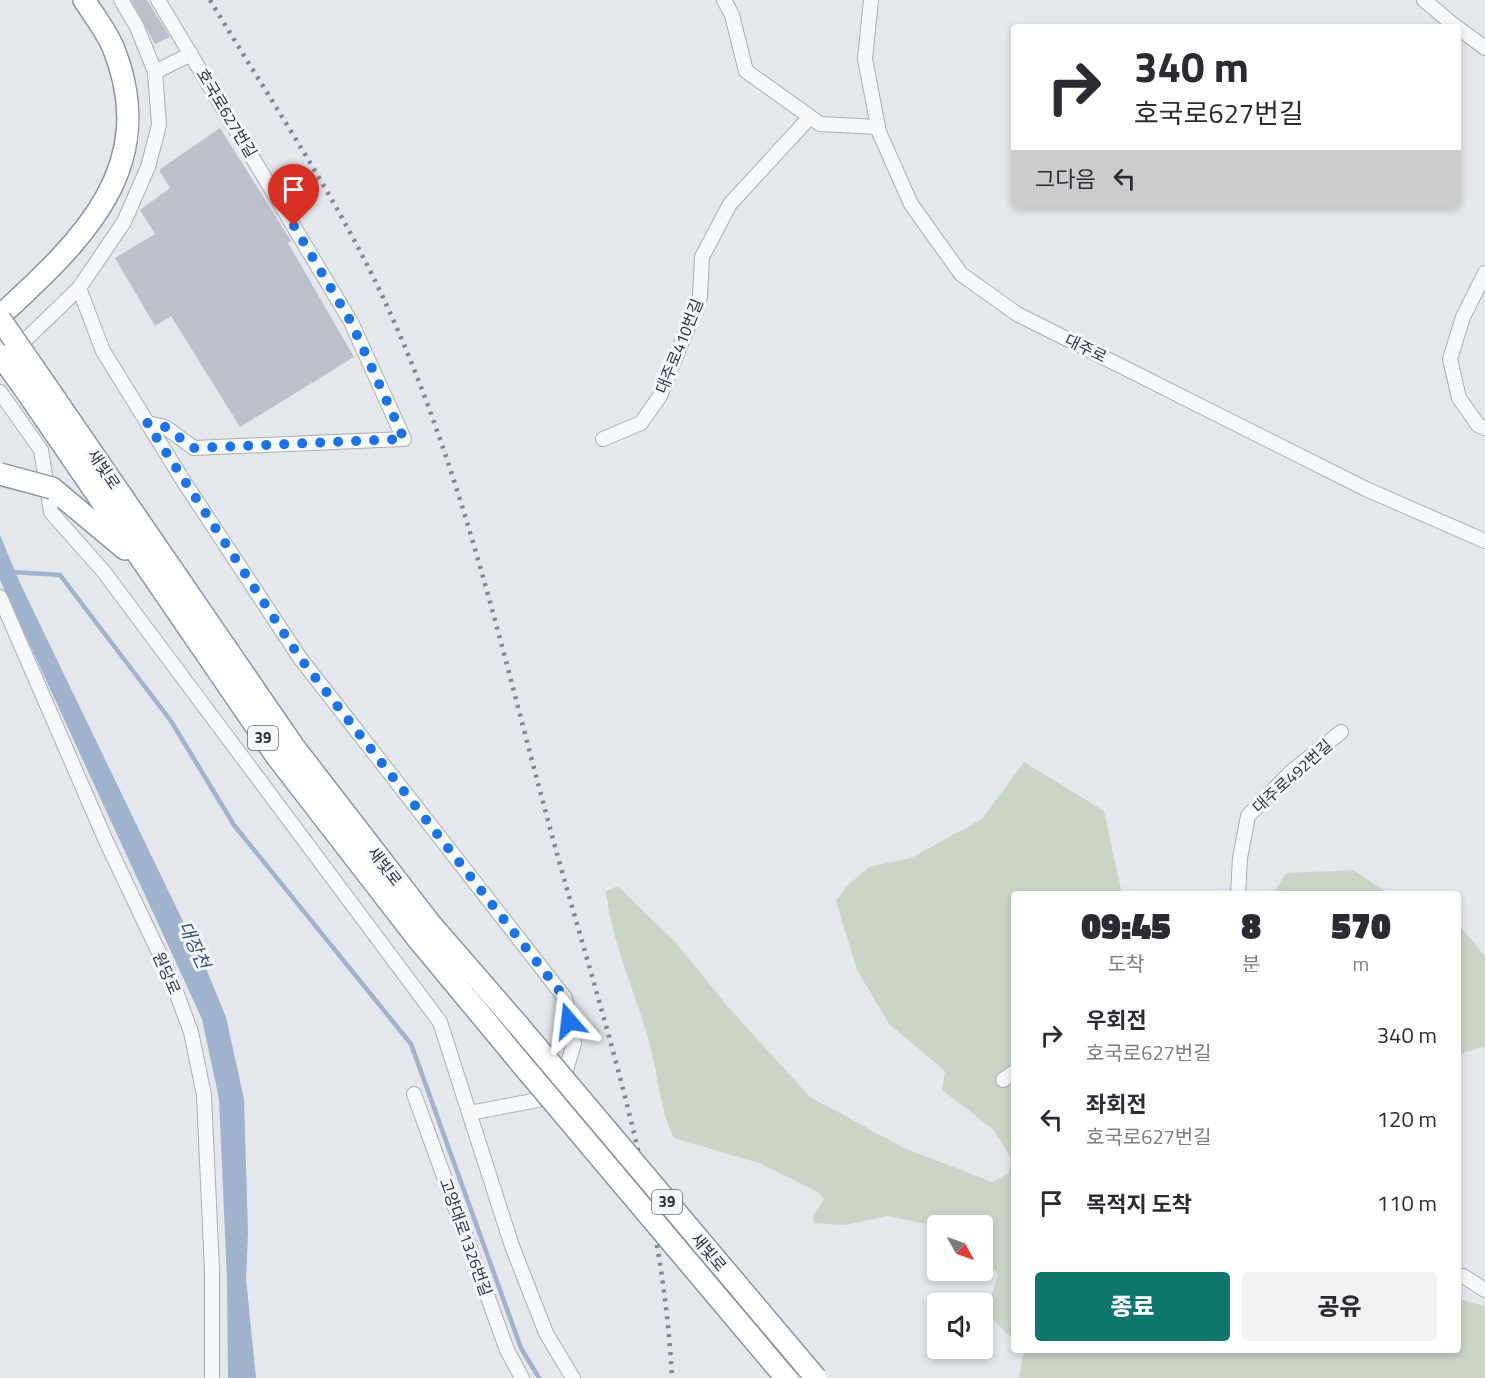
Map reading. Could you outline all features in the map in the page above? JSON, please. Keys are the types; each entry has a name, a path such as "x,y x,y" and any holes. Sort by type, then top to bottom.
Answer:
{"highway":[{"path":"0,302 45,260 84,213 105,174 113,143 116,97 102,48 71,0"},
{"path":"0,317 54,266 93,219 115,184 125,148 127,95 113,46 84,0"},
{"name":"새빛로","path":"0,317 29,378 149,570 277,757 417,938 786,1378"},
{"name":"새빛로","path":"0,355 29,378 294,747 429,922 816,1378"},
{"path":"0,474 52,488 149,570"}],"street":[{"path":"0,365 79,288 124,222 148,167 159,124 155,72 137,27 121,0"},
{"name":"호국로627번길","path":"147,423 165,427 194,448 404,439 351,322 158,0"},
{"path":"724,0 732,15 746,70 820,124 878,127"},
{"name":"대주로","path":"871,0 865,59 878,127 911,204 961,274 1017,314 1366,489 1485,542"},
{"path":"1424,0 1452,24"},
{"path":"1461,31 1485,48"},
{"path":"155,72 191,54"},
{"name":"대주로410번길","path":"603,439 641,423 660,396 700,297 702,257 730,204 810,117"},
{"path":"1485,273 1463,317 1450,359 1459,398 1478,425 1485,428"},
{"path":"79,288 103,351 147,423 300,658 565,998 574,1043 564,1077 538,1100 469,1113"},
{"path":"0,392 40,450 51,512 104,572 440,1022 512,1246 546,1334 573,1378"},
{"name":"원당로","path":"0,597 106,841 171,978 191,1032 204,1095 212,1270 212,1378"},
{"name":"대주로492번길","path":"1238,891 1240,858 1248,816 1292,772 1341,732"},
{"name":"고양대로1326번길","path":"414,1094 507,1350 522,1378"},
{"path":"1461,1276 1485,1290"}],"green space":[{"path":"1024,762 1104,811 1121,891 1011,891 1011,1158 993,1129 942,1090 945,1071 889,1024 857,970 836,901 846,887 869,867 911,858 982,819"},
{"path":"1353,870 1385,891 1275,891 1286,873"},
{"path":"618,886 676,943 729,1008 810,1097 904,1148 992,1182 1009,1173 1011,1158 1011,1337 993,1320 992,1293 998,1275 993,1269 993,1215 927,1215 927,1224 887,1216 845,1225 814,1223 813,1216 824,1199 818,1192 759,1163 674,1138 663,1106 646,1030 619,951 606,891"},
{"path":"1461,928 1485,956 1485,1046 1461,1054"},
{"path":"1461,1300 1485,1306 1485,1378 1019,1378 1023,1353 1461,1353"}],"water":[{"name":"대장천","path":"0,535 20,583 207,971 226,1017 244,1099 248,1233 246,1279 256,1378 228,1378 227,1279 219,1099 202,1019 0,580"}],"building":[{"path":"131,0 147,0 170,37 155,44"},
{"path":"220,128 291,241 288,243 354,357 240,427 171,316 155,326 115,258 155,234 140,210 170,188 159,170"}],"waterway":[{"path":"12,572 60,575 171,721 234,825 411,1044 521,1348 539,1378"}],"railway":[{"path":"210,0 303,150 368,266 416,375 442,445 486,587 632,1124 658,1250 667,1314 672,1378"}],"route":[{"path":"294,226 351,322 404,439 194,448 165,427 147,423 300,658 565,998 569,1021"}]}
